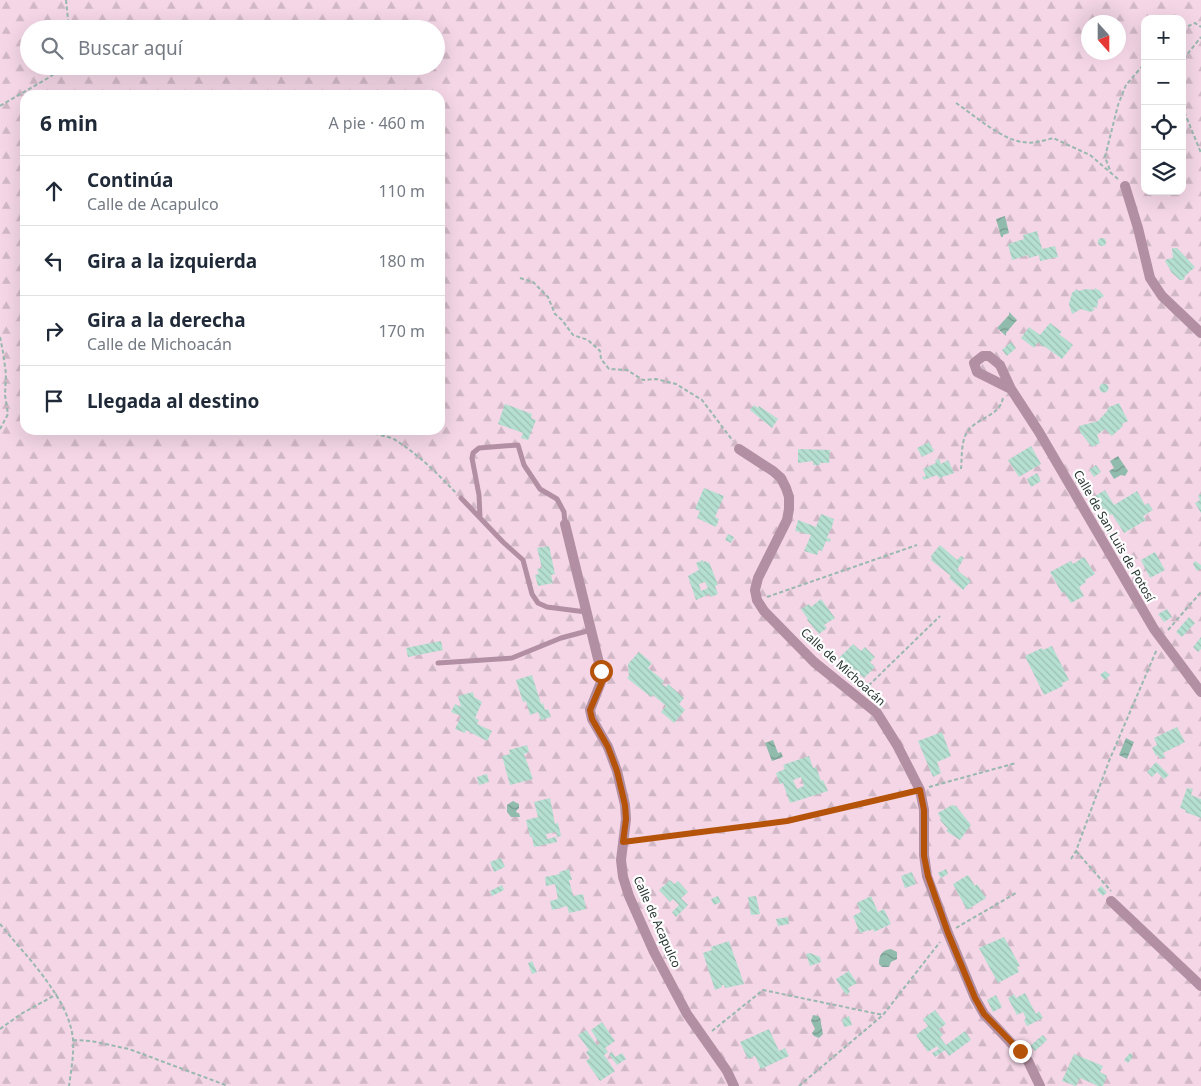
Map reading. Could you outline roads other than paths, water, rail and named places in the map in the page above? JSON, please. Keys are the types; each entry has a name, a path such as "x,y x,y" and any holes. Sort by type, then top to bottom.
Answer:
{"street":[{"path":"1125,186 1138,228 1150,278 1162,296 1201,334"},
{"name":"Calle de San Luis de Potosí","path":"1006,387 1039,432 1161,639 1201,692"},
{"name":"Calle de Michoacán","path":"738,449 773,471 780,478 789,498 787,520 758,578 755,590 757,600 764,610 814,662 876,713 884,724 920,790 924,810 924,856 928,876 948,933 975,998 984,1014 1028,1061 1040,1086"},
{"name":"Calle de Acapulco","path":"565,524 601,671 602,682 590,710 592,719 608,747 625,805 626,819 621,860 628,896 654,952 688,1014 727,1071 734,1086"},
{"path":"1111,901 1201,986"}],"lane":[{"path":"480,517 479,495 472,458 473,453 479,448 518,445 524,465 540,489 556,499 564,512 565,524"},
{"path":"461,498 523,560 532,594 538,603 547,607 586,612"},
{"path":"438,663 512,658 561,638 591,630"}],"water":[{"path":"1005,216 1009,233 1001,237 996,219"},
{"path":"1009,312 1017,320 1006,333 1006,336 997,328 1009,315"},
{"path":"1118,456 1128,471 1125,476 1121,475 1114,479 1109,471 1114,468 1110,461"},
{"path":"1126,738 1134,742 1127,759 1119,755"},
{"path":"773,740 778,753 781,752 783,757 772,761 765,743"},
{"path":"513,801 519,804 519,808 516,811 520,817 511,817 507,812 507,805"},
{"path":"891,949 897,952 897,959 891,962 889,967 882,967 879,964 880,956 883,952"},
{"path":"813,1015 820,1018 823,1034 819,1038 812,1033 815,1029 811,1021"}]}
